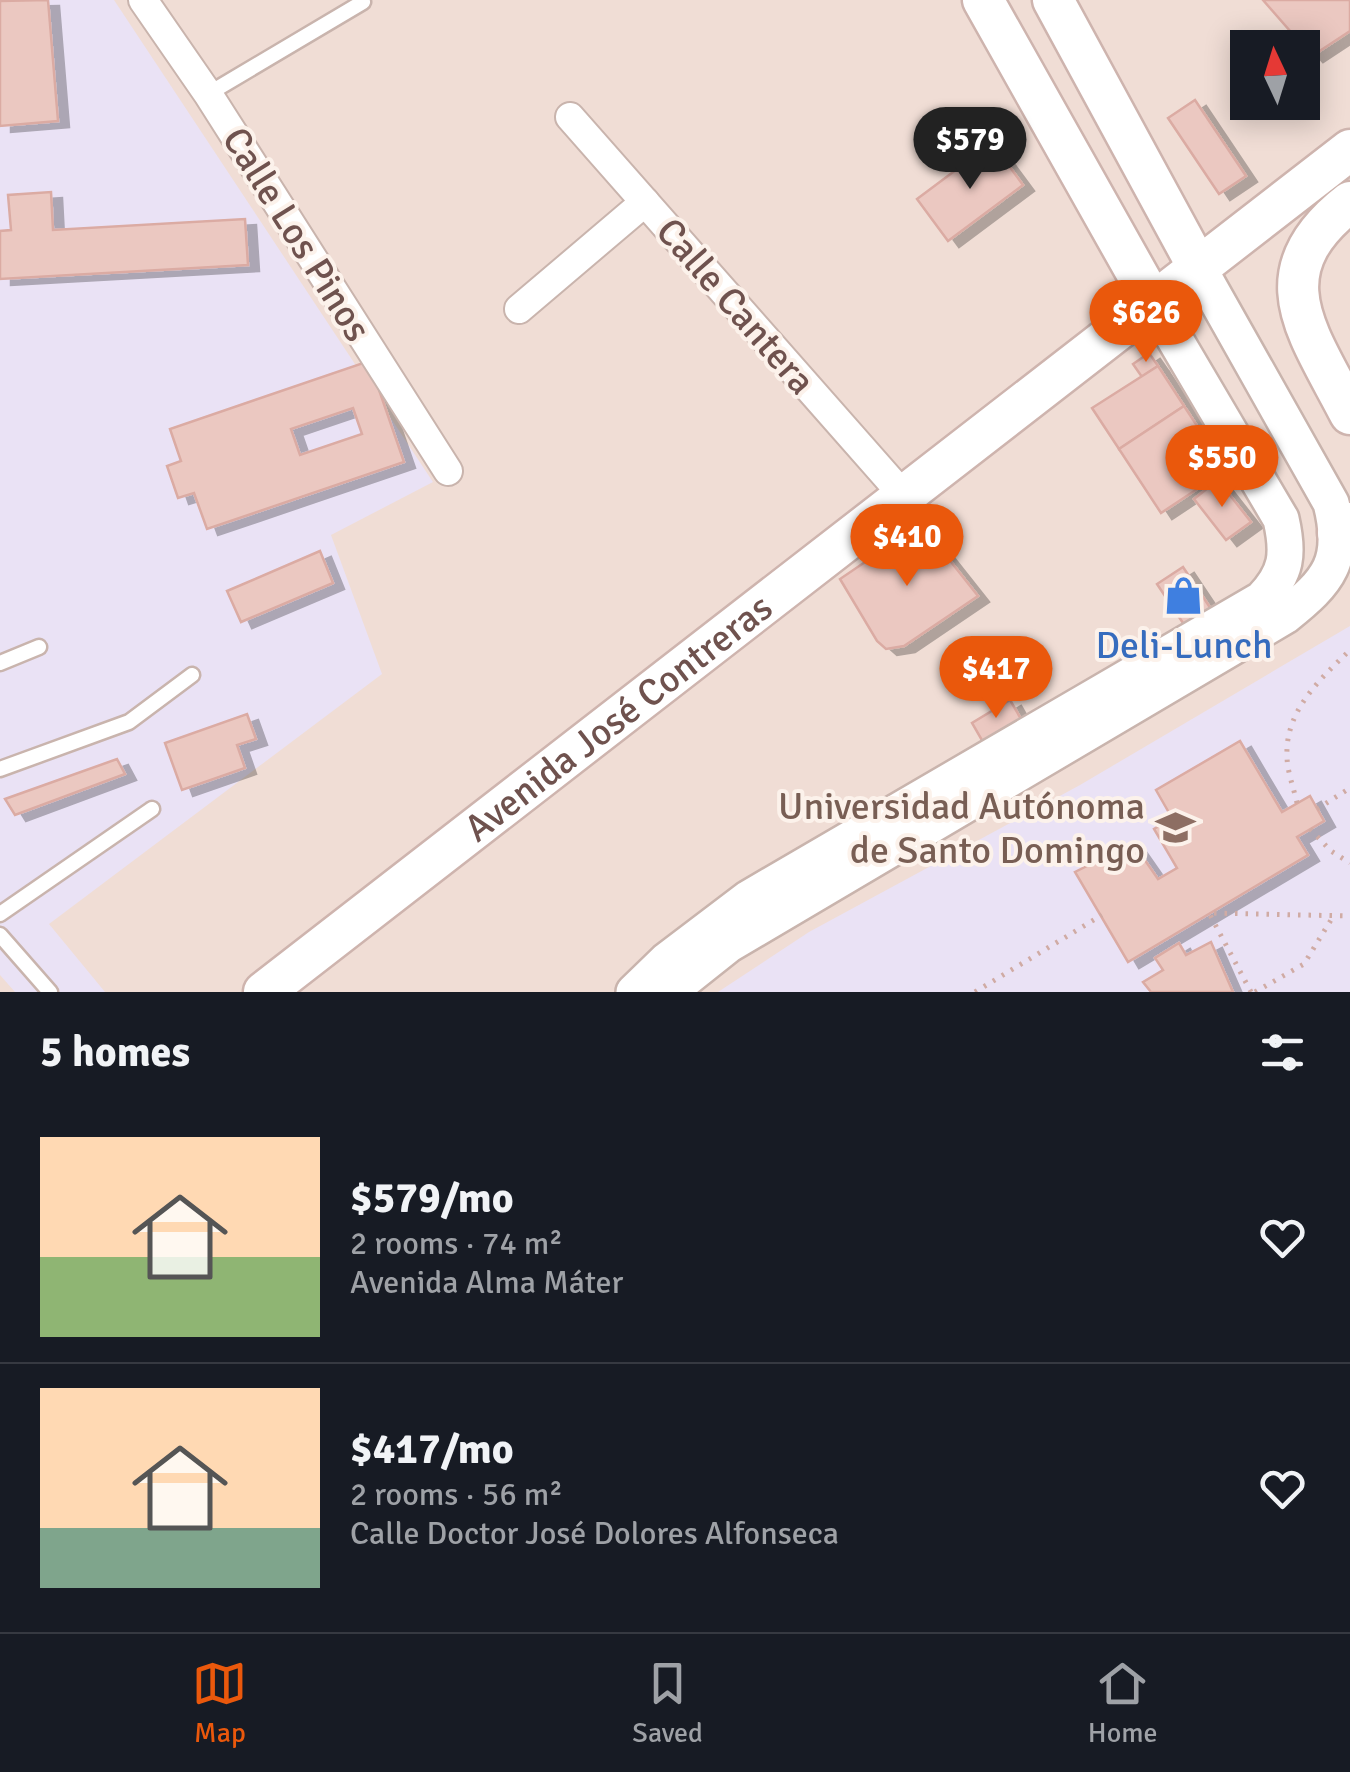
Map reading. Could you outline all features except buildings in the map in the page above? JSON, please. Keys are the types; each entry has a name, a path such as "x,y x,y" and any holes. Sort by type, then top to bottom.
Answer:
{"main road":[{"path":"983,0 1153,302"},
{"path":"1053,0 1198,267"},
{"name":"Avenida José Contreras","path":"264,992 1350,150"},
{"path":"1350,202 1328,219 1308,246 1298,290 1307,334 1350,414"}],"street":[{"name":"Calle Los Pinos","path":"143,0 208,94 448,471"},
{"name":"Calle Cantera","path":"570,117 903,495"},
{"path":"519,308 645,202"},
{"path":"668,992 728,945 1285,616 1314,592 1332,568 1344,528 1198,267"},
{"path":"634,992 666,961 749,898 1262,599 1278,582 1288,548 1281,520 1153,302"}],"lane":[{"path":"208,94 363,2"},
{"path":"0,663 38,648"},
{"path":"0,769 130,722 192,675"},
{"path":"0,914 152,809"},
{"path":"0,935 50,992"}],"path":[{"path":"1297,804 1286,757 1292,718 1316,683 1350,650"},
{"path":"1317,809 1350,788"},
{"path":"1310,829 1331,851 1350,863"},
{"path":"1334,915 1304,964 1253,992 1208,913 1334,915 1350,916"},
{"path":"975,992 1102,915"}],"shaded area":[{"path":"0,0 1350,0 1350,992 0,992"},
{"path":"0,0 114,0 433,482 331,535 382,674 49,924 105,992 15,992 0,975"},
{"name":"Universidad Autónoma de Santo Domingo","path":"1350,626 1350,992 718,992 809,932 1080,785"}],"place":[{"name":"Deli-Lunch","path":"1184,596"},
{"name":"Universidad Autónoma de Santo Domingo","path":"1175,828"}]}
